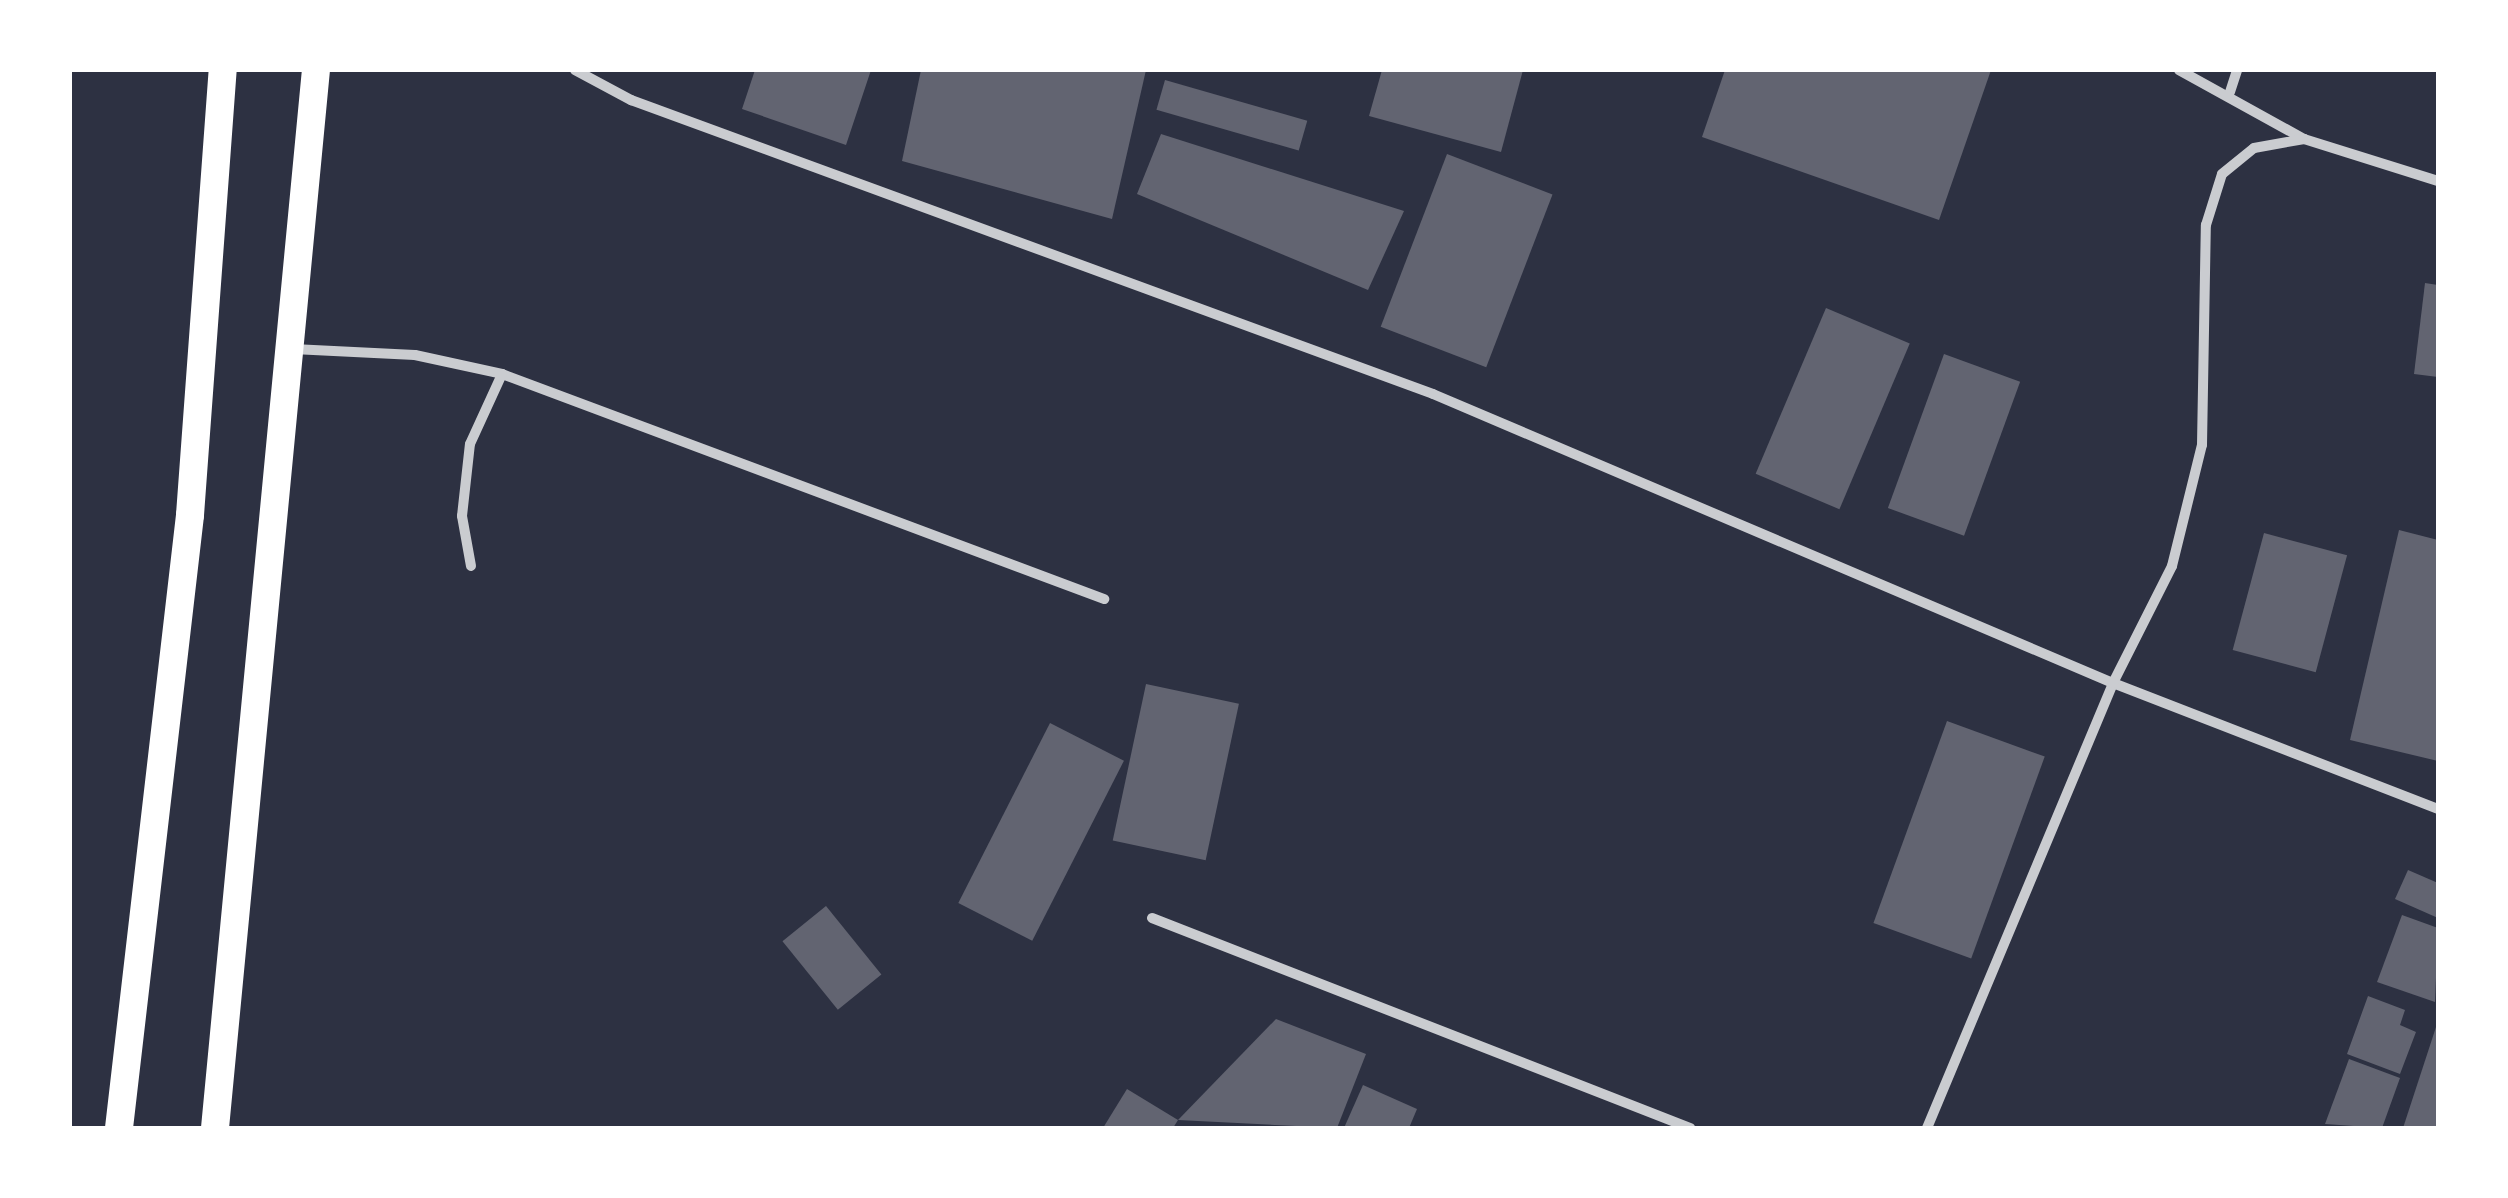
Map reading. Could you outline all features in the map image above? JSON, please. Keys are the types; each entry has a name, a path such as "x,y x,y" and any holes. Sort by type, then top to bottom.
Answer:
{"highway":[{"path":"119,1128 190,515 224,70"},
{"path":"215,1128 316,70"}],"street":[{"path":"575,70 631,100 1433,394 2113,683 2438,810"},
{"path":"2178,70 2230,92 2304,139 2438,181"},
{"path":"2230,92 2237,70"},
{"path":"1926,1128 2113,683 2172,566 2202,445 2206,225 2222,174 2254,148 2304,139"},
{"path":"287,348 415,355 502,374 1104,600"},
{"path":"471,566 462,516 470,444 502,374"},
{"path":"1152,918 1690,1128"}],"building":[{"path":"755,70 871,70 846,145 742,109"},
{"path":"921,70 1146,70 1112,219 902,161"},
{"path":"1382,70 1523,70 1501,152 1369,116"},
{"path":"1725,70 1991,70 1939,220 1702,137"},
{"path":"1165,80 1307,121 1299,151 1156,110"},
{"path":"1161,134 1404,211 1368,290 1137,194"},
{"path":"1447,154 1552,194 1486,367 1381,327"},
{"path":"2425,283 2438,285 2438,377 2414,374"},
{"path":"1826,308 1910,344 1839,509 1756,474"},
{"path":"1944,354 2020,382 1964,536 1888,508"},
{"path":"2399,530 2438,540 2438,761 2350,740"},
{"path":"2264,533 2347,555 2316,672 2233,650"},
{"path":"1146,684 1239,704 1206,860 1113,841"},
{"path":"1947,721 2045,757 1971,959 1873,923"},
{"path":"1050,723 1124,761 1032,941 958,903"},
{"path":"2408,870 2438,883 2438,918 2395,899"},
{"path":"826,906 881,974 838,1010 782,941"},
{"path":"2402,915 2438,928 2435,1002 2377,982"},
{"path":"2368,996 2405,1010 2400,1025 2416,1032 2400,1074 2347,1054"},
{"path":"1276,1019 1366,1054 1337,1128 1178,1120"},
{"path":"2437,1024 2438,1128 2403,1128"},
{"path":"2349,1059 2400,1078 2382,1128 2325,1124"},
{"path":"1363,1085 1417,1109 1409,1128 1344,1128"},
{"path":"1127,1089 1178,1120 1173,1128 1103,1128"}]}
